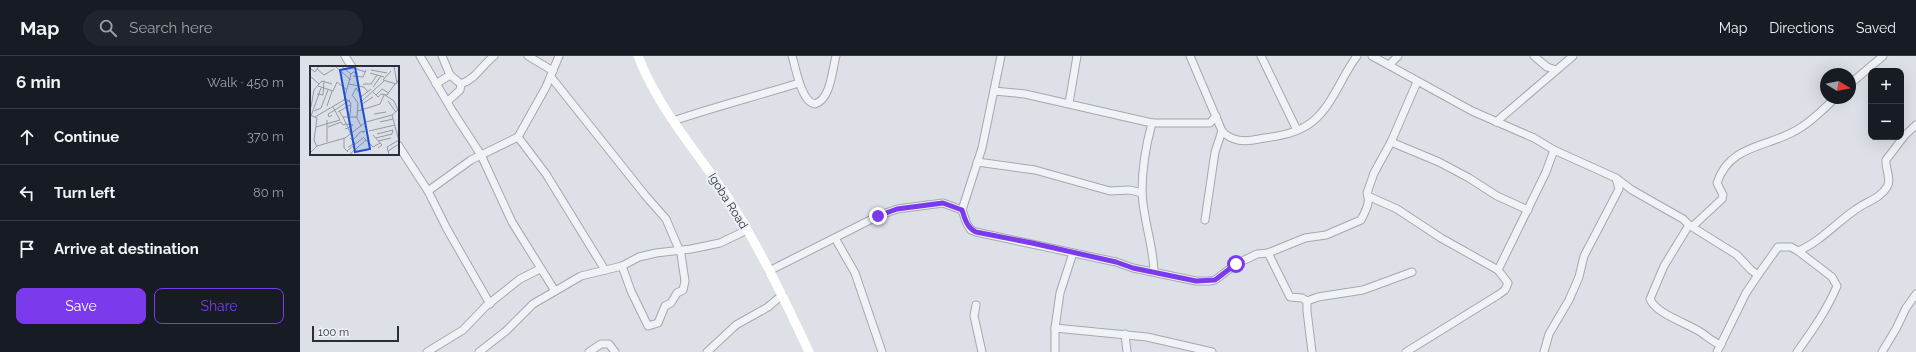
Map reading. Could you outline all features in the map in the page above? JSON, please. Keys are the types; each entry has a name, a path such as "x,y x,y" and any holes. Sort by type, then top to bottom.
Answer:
{"street":[{"path":"345,56 351,66"},
{"path":"420,56 436,84 448,101 453,112 482,155 512,222 555,291"},
{"path":"442,56 450,75 461,84"},
{"path":"461,84 472,80 485,63 494,56"},
{"path":"528,56 552,74 645,195 666,219 679,250 685,280 683,290 677,293 671,303 665,306 658,322 648,326 631,292 622,266"},
{"path":"428,192 482,155 518,137 552,74 559,56"},
{"name":"Igoba Road","path":"638,56 654,93 698,154 747,230 782,295 810,352"},
{"path":"792,56 800,83 807,99 812,104 820,102 827,92 836,56"},
{"path":"1001,56 987,128 962,210 971,230 1196,281 1215,280 1236,264 1257,254 1268,253 1305,238 1326,234 1361,220 1367,207 1367,193 1371,180 1391,142 1417,82"},
{"path":"1069,103 1077,56"},
{"path":"1190,56 1222,131 1228,137 1233,139 1250,141 1285,135 1311,122 1324,110 1348,68 1357,56"},
{"path":"1261,56 1297,130"},
{"path":"1372,56 1417,82 1496,122 1534,138 1554,150 1616,178 1632,190 1683,219 1691,226 1736,254 1751,270 1758,275"},
{"path":"1389,65 1398,56"},
{"path":"1534,56 1547,67 1556,70"},
{"path":"1496,122 1573,56"},
{"path":"1856,79 1883,56"},
{"path":"436,84 450,75"},
{"path":"673,121 711,108 800,83"},
{"path":"448,101 460,90 461,84"},
{"path":"994,91 1025,94 1152,123 1210,123 1216,116"},
{"path":"1721,345 1652,304 1650,298 1664,266 1691,226 1722,199 1723,195 1717,183 1728,162 1746,151 1800,128 1828,104"},
{"path":"1152,123 1146,145 1142,193 1147,226 1154,252 1154,271"},
{"path":"1798,251 1810,246 1856,209 1881,194 1888,187 1889,181 1886,160 1905,135 1916,125"},
{"path":"1205,220 1213,174 1213,160 1222,131"},
{"path":"518,137 546,174 605,270"},
{"path":"1391,142 1439,162 1469,178 1497,196 1528,210"},
{"path":"399,146 428,192 447,229 490,304"},
{"path":"1498,270 1528,210 1554,150"},
{"path":"977,162 1034,170 1110,191 1130,190 1142,193"},
{"path":"1544,352 1549,334 1569,300 1579,277 1584,256 1619,189 1616,178"},
{"path":"1368,196 1397,210 1441,238 1498,270 1508,283 1505,290 1406,352"},
{"path":"1367,207 1379,201"},
{"path":"769,271 878,216 897,209 943,203 962,210"},
{"path":"479,352 506,331 532,304 581,276 622,266 639,257 667,250 679,250 720,243 747,230"},
{"path":"834,238 855,273 882,352"},
{"path":"1717,352 1743,299 1758,275 1778,247 1791,247 1832,277 1837,283 1833,298 1797,352"},
{"path":"1055,352 1055,328 1060,293 1073,253"},
{"path":"1268,253 1290,297 1302,298 1307,301"},
{"path":"427,352 463,330 480,312 520,279 540,269"},
{"path":"1307,301 1318,297 1363,290 1412,272"},
{"path":"1882,352 1896,329 1906,308 1916,294"},
{"path":"710,351 736,325 768,307 782,295"},
{"path":"1307,301 1312,352"},
{"path":"976,305 974,316 982,352"},
{"path":"1055,328 1125,334 1169,341 1195,350 1212,352"},
{"path":"1125,334 1127,352"},
{"path":"589,352 601,344 609,344 614,352"}],"route":[{"path":"878,216 897,209 943,203 962,210 967,224 971,230 976,232 1032,243 1044,247 1116,262 1133,268 1154,271 1196,281 1215,280 1236,264"}]}
